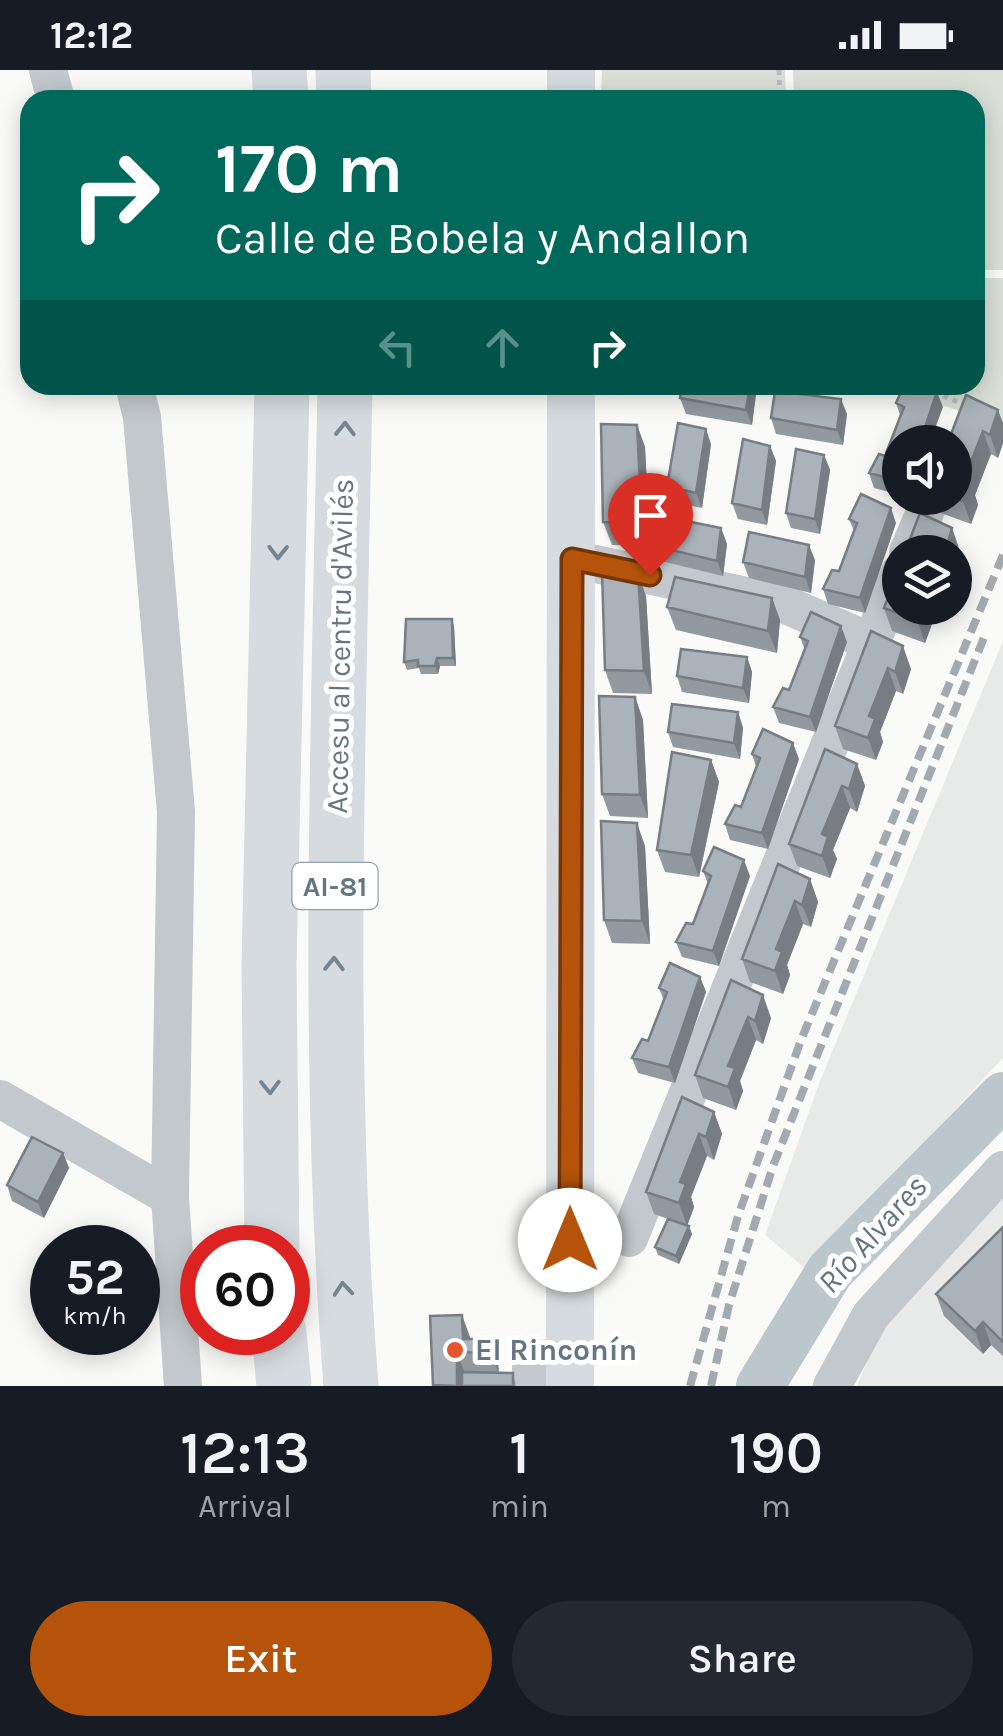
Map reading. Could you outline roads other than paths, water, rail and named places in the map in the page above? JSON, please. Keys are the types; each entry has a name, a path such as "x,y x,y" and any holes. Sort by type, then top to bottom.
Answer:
{"highway":[{"name":"Accesu al centru d'Avilés","path":"272,1225 268,966 282,395"},
{"name":"Accesu al centru d'Avilés","path":"346,395 334,972 340,1242 351,1386"},
{"path":"281,1355 284,1386"}],"main road":[{"path":"570,1372 572,395"}],"street":[{"path":"136,395 142,417 176,812 170,1197 183,1386"},
{"path":"572,559 784,604 870,642"},
{"path":"629,1238 882,614"},
{"path":"0,1099 170,1197"},
{"path":"832,1386 871,1315 1003,1170"},
{"path":"531,1386 531,1360 570,1372"}],"waterway":[{"name":"Río Alvares","path":"760,1386 830,1271 1003,1096"}],"railway":[{"path":"690,1386 738,1216 801,1040 1003,555"},
{"path":"711,1386 729,1305 773,1166 985,635"}],"place":[{"name":"El Rinconín","path":"455,1350"}]}
